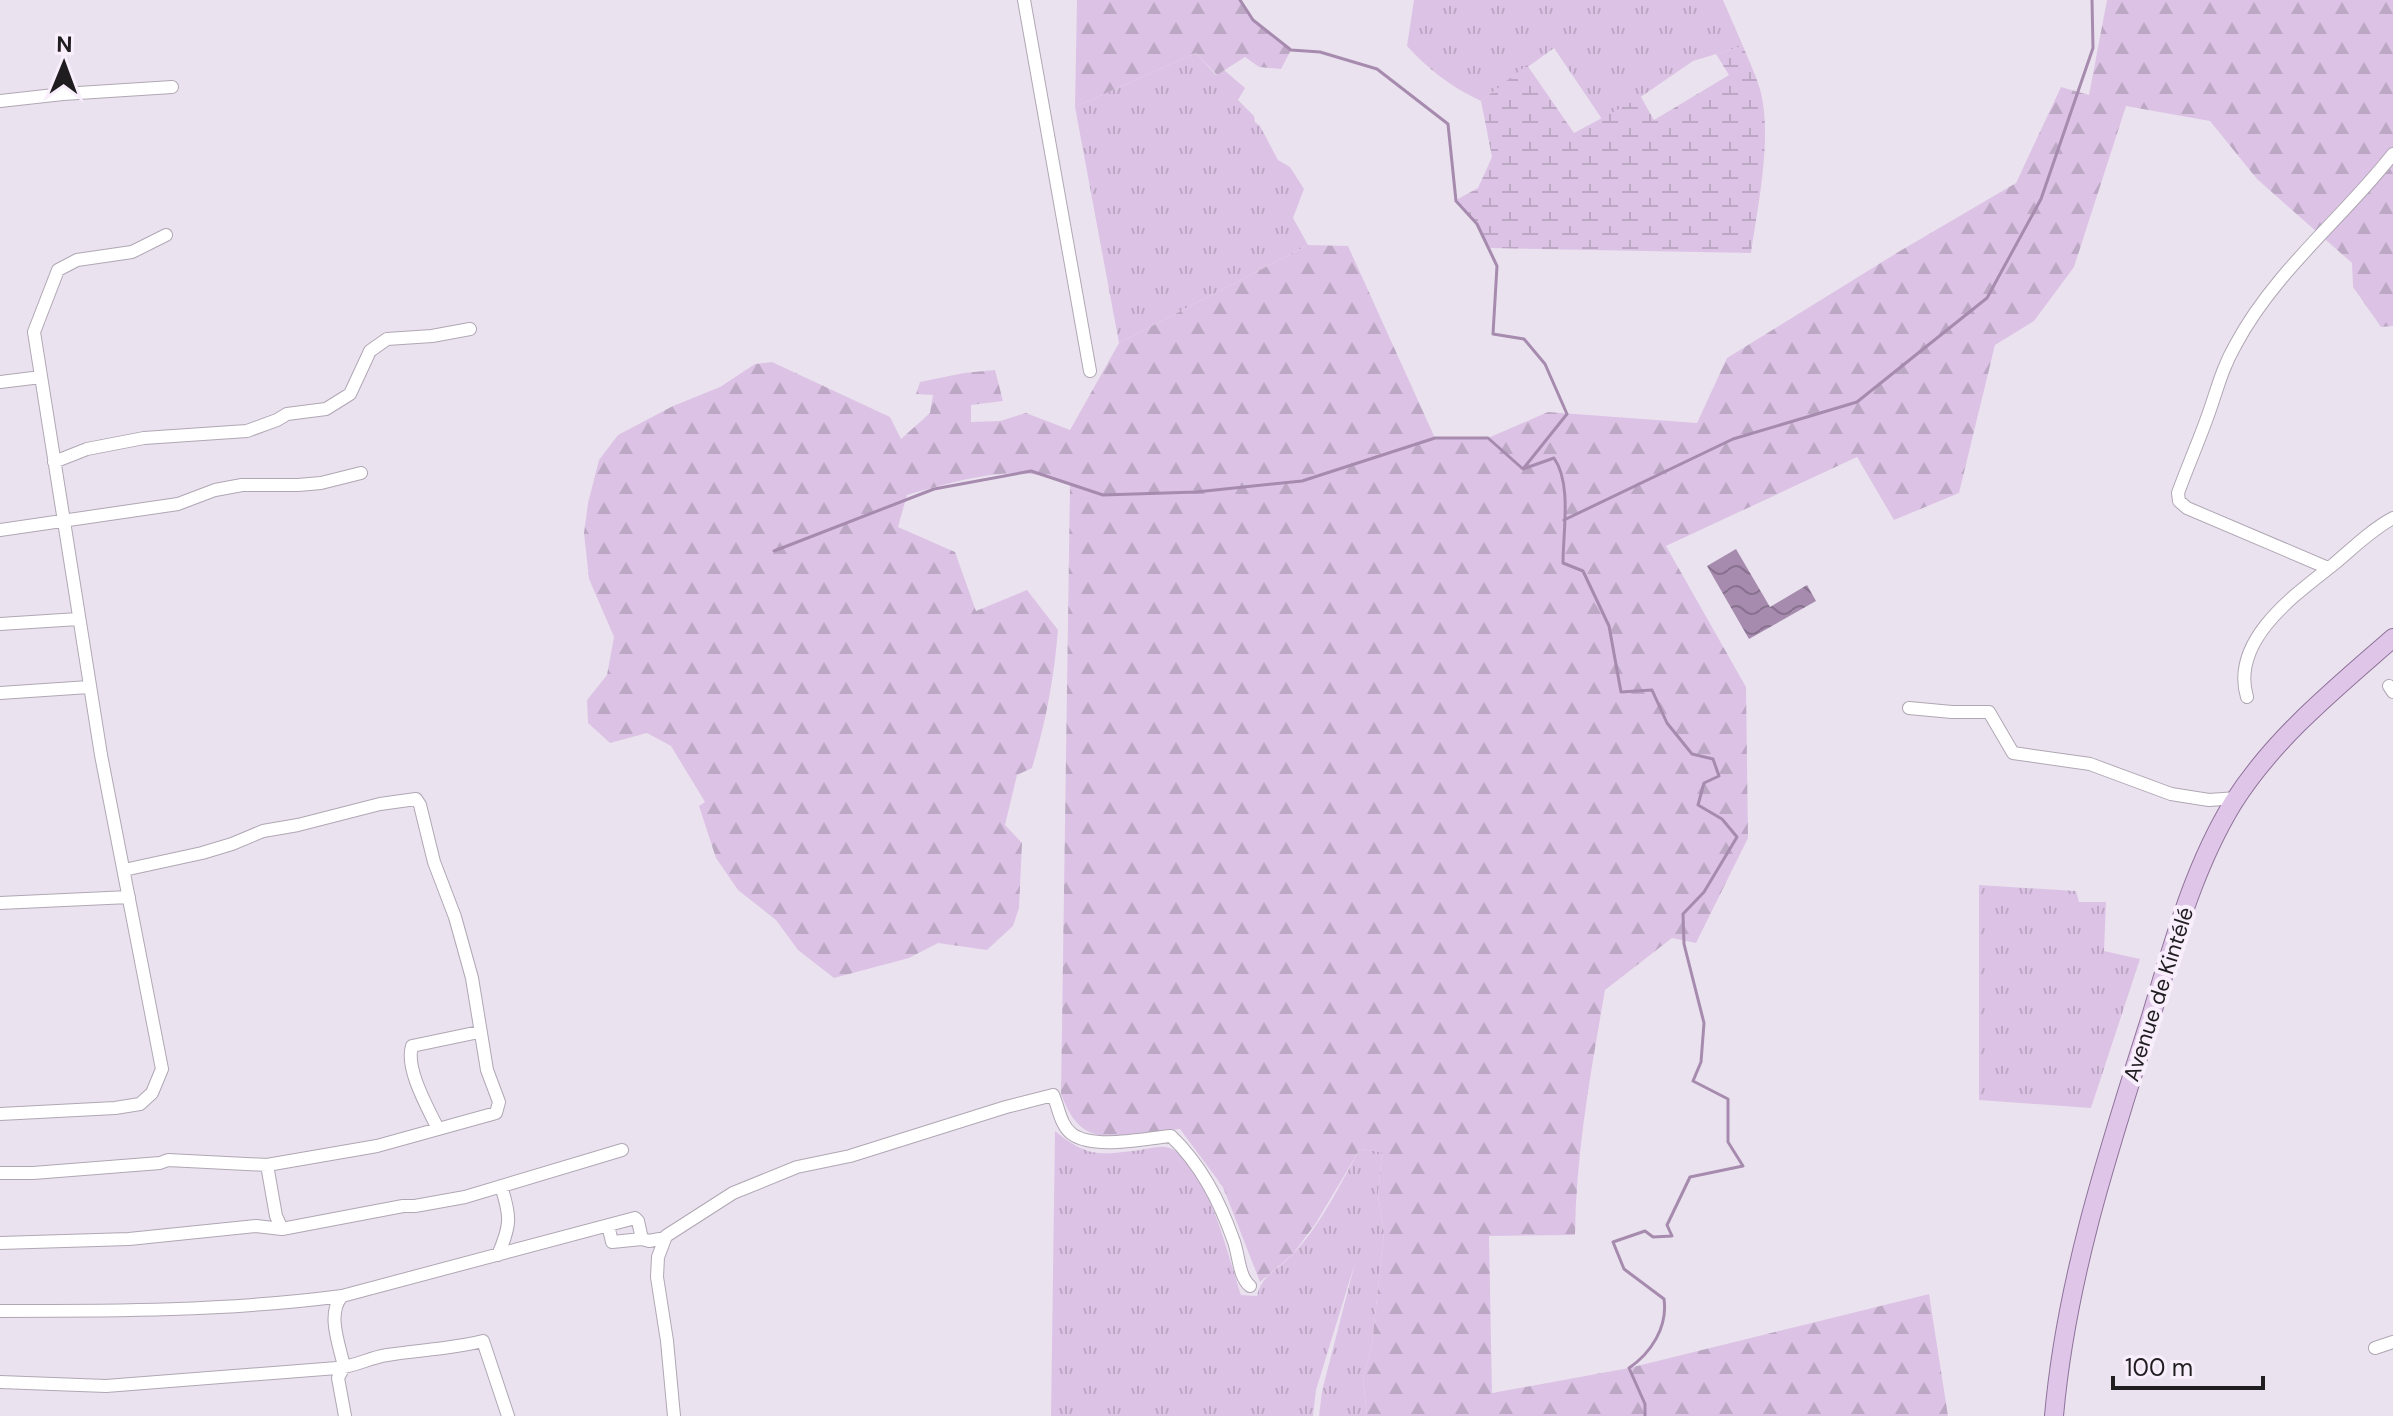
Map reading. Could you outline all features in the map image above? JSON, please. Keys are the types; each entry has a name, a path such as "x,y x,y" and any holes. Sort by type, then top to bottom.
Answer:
{"main road":[{"name":"Avenue de Kintélé","path":"2054,1416 2071,1293 2107,1157 2203,860 2237,798 2272,751 2393,638"}],"street":[{"path":"1024,0 1090,371"},
{"path":"0,101 172,87"},
{"path":"2328,568 2187,508 2179,501 2178,493 2208,416 2218,380 2237,341 2281,278 2393,154"},
{"path":"0,1114 140,1104 152,1093 162,1069 89,687 34,332 58,270 77,260 132,252 166,235"},
{"path":"54,462 87,449 144,438 247,431 287,414 326,409 350,394 370,351 387,339 432,336 470,329"},
{"path":"0,382 41,377"},
{"path":"0,530 178,504 215,490 242,485 321,483 361,473"},
{"path":"2247,697 2244,675 2249,656 2280,607 2393,518"},
{"path":"0,624 78,619"},
{"path":"0,693 89,687"},
{"path":"1909,708 1989,712 2013,753 2090,764 2171,794 2209,800 2237,798"},
{"path":"0,1173 65,1171 168,1160 267,1165 377,1146 496,1113 499,1102 487,1070 466,956 416,799 380,804 263,831 202,853 124,870"},
{"path":"0,903 129,897"},
{"path":"438,1129 420,1092 410,1054 412,1046 479,1032"},
{"path":"608,1225 612,1242 665,1238 733,1193 769,1177 1053,1095 1061,1119 1073,1134 1088,1140 1103,1142 1171,1136 1179,1143 1210,1185 1234,1241 1244,1281 1250,1286"},
{"path":"0,1243 129,1239 256,1226 282,1229 465,1197 622,1150"},
{"path":"267,1165 276,1216 282,1229"},
{"path":"498,1255 510,1228 501,1186"},
{"path":"0,1311 266,1305 342,1296 635,1218 642,1239"},
{"path":"665,1238 658,1257 657,1277 674,1416"},
{"path":"342,1296 335,1304 334,1315 337,1371 345,1416"},
{"path":"0,1382 106,1386 337,1371 384,1356 461,1347 483,1341 508,1416"},
{"path":"2375,1348 2393,1342"}],"green space":[{"path":"1077,0 1240,0 1252,20 1291,50 1281,69 1259,67 1245,57 1217,75 1196,53 1075,107"},
{"path":"1414,0 1723,0 1743,46 1693,61 1629,105 1602,119 1554,48 1481,101 1450,84 1407,46"},
{"path":"2107,0 2393,0 2393,326 2381,327 2353,287 2352,263 2257,179 2210,121 2126,106 2074,267 2034,321 1995,345 1959,493 1894,520 1857,457 1666,546 1746,687 1748,838 1696,943 1672,938 1605,990 1581,1142 1575,1235 1489,1236 1492,1393 1629,1368 1929,1294 1948,1416 1367,1416 1363,1378 1372,1345 1384,1232 1378,1195 1382,1152 1360,1149 1316,1223 1293,1254 1260,1282 1223,1187 1180,1129 1111,1136 1092,1133 1076,1122 1061,1094 1070,485 1031,474 1010,473 947,484 907,495 898,527 955,552 976,611 1027,590 1058,630 1049,700 1037,751 1032,768 1017,775 1005,825 1022,843 1019,908 1013,926 987,950 938,943 909,958 834,978 798,950 776,920 738,890 716,858 699,806 705,802 671,746 647,733 610,743 588,723 587,700 607,675 614,637 589,579 584,533 599,460 618,435 673,406 720,387 755,364 772,362 890,417 901,439 930,413 933,395 916,394 920,382 995,370 1003,401 971,405 971,422 1000,421 1026,413 1070,430 1119,343 1308,245 1348,246 1435,438 1488,438 1548,412 1697,423 1727,358 2016,183 2061,87 2089,95"},
{"path":"1743,46 1761,93 1765,131 1763,172 1751,253 1490,248 1477,223 1456,200 1478,188 1492,157 1481,101 1527,65 1574,133 1641,97 1654,120 1729,75 1716,54"},
{"path":"1196,53 1216,75 1224,70 1245,88 1238,100 1254,116 1278,160 1290,167 1304,189 1293,218 1308,245 1119,343 1075,107"},
{"path":"1979,885 2076,891 2079,902 2106,902 2104,951 2140,959 2091,1108 1979,1100"},
{"path":"1055,1131 1077,1146 1095,1152 1165,1147 1179,1153 1204,1188 1223,1235 1241,1295 1257,1296 1267,1277 1303,1243 1330,1204 1360,1149 1382,1152 1378,1195 1384,1232 1372,1345 1363,1378 1367,1416 1319,1416 1322,1391 1355,1263 1316,1390 1313,1416 1051,1416"}],"water":[{"path":"1736,549 1770,607 1807,585 1816,601 1749,639 1707,566"}],"waterway":[{"path":"1240,0 1253,20 1291,50 1320,52 1377,69 1448,124 1456,201 1477,224 1497,266 1493,334 1524,339 1545,364 1567,414 1523,469 1554,458 1560,469 1565,494 1563,563 1583,571 1609,626 1621,692 1652,690 1667,723 1692,754 1713,759 1719,776 1704,783 1698,805 1722,819 1737,837 1704,892 1683,914 1684,944 1704,1023 1701,1062 1693,1081 1728,1099 1728,1142 1743,1166 1690,1177 1667,1225 1672,1236 1653,1237 1645,1231 1613,1242 1624,1269 1664,1299 1663,1319 1656,1338 1644,1355 1629,1368 1645,1404 1645,1416"},
{"path":"1564,520 1733,439 1857,402 1987,298 2041,199 2093,48 2092,0"},
{"path":"774,551 934,489 1031,471 1103,495 1196,492 1302,481 1435,438 1488,438 1523,469"}]}
